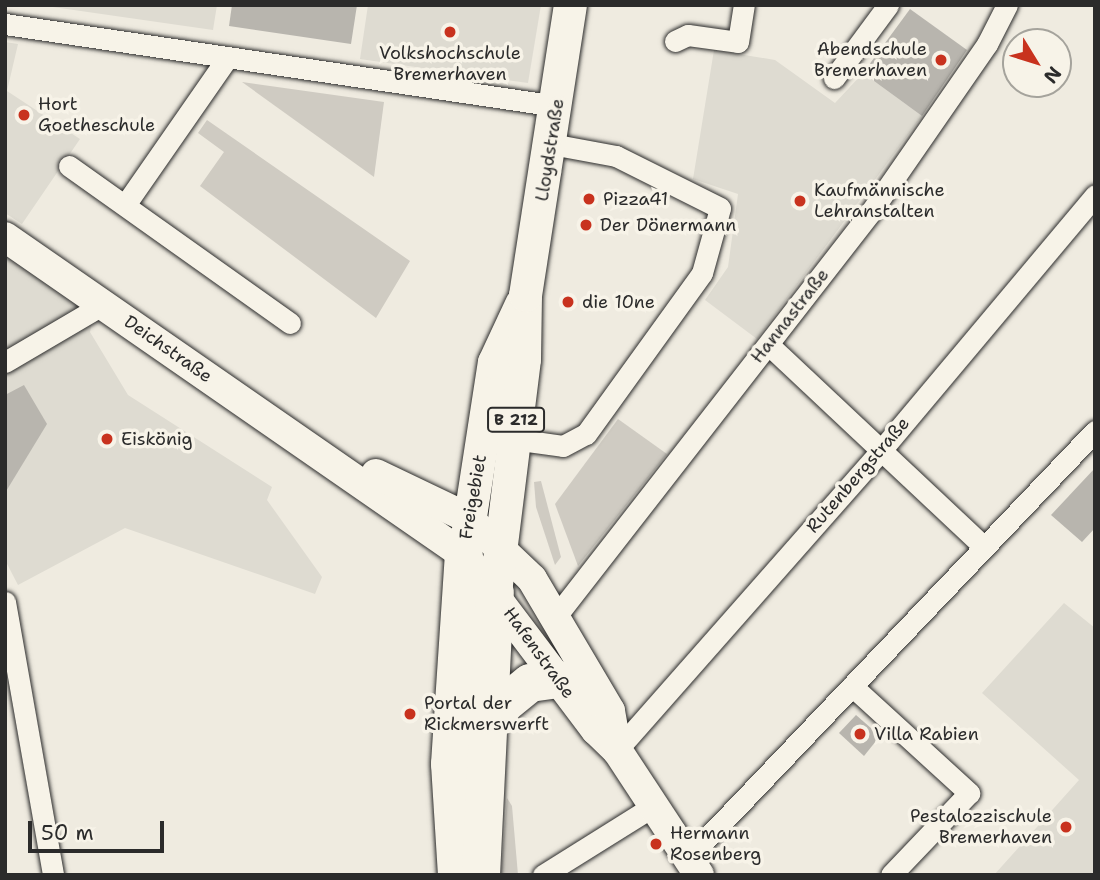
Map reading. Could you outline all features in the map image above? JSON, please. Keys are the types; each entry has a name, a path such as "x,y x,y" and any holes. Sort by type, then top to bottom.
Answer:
{"highway":[{"path":"457,875 450,764 466,536"},
{"path":"481,875 495,592"},
{"path":"487,718 530,682 557,680"}],"main road":[{"name":"Lloydstraße","path":"501,545 494,362 525,295 557,106 570,5"},
{"name":"Deichstraße","path":"5,237 332,461 466,536 501,545"},
{"name":"Freigebiet","path":"466,536 498,439"},
{"name":"Hafenstraße","path":"466,536 495,592 557,680 617,750 694,866"},
{"name":"Hafenstraße","path":"501,545 557,615 610,711 617,750"},
{"name":"B 212","path":"495,592 501,545"}],"street":[{"path":"675,41 688,35 738,42 744,5"},
{"path":"834,78 888,5"},
{"name":"Hannastraße","path":"557,615 870,213 987,44 1007,5"},
{"path":"5,24 557,106"},
{"path":"125,205 228,57"},
{"path":"498,439 563,446 586,434 702,273 720,208 616,156 551,144"},
{"path":"69,166 290,323"},
{"name":"Rutenbergstraße","path":"617,750 883,448 1095,195"},
{"path":"5,362 104,304"},
{"path":"769,345 883,448 984,547"},
{"path":"694,866 852,686 1095,431"},
{"path":"5,602 53,875"},
{"path":"852,686 969,793 891,875"},
{"path":"543,875 656,805"}],"shaded area":[{"path":"39,5 217,5 213,30"},
{"name":"Volkshochschule Bremerhaven","path":"368,5 541,5 528,83 360,59"},
{"name":"Hort Goetheschule","path":"5,42 18,44 7,91 80,139 22,224 5,213"},
{"name":"Kaufmännische Lehranstalten","path":"714,50 775,60 835,103 863,73 922,116 757,339 705,300 728,267 738,194 693,179"},
{"path":"242,82 384,102 374,177"},
{"path":"207,120 410,261 376,318 200,186 224,152 198,133"},
{"path":"5,246 96,307 90,332 128,395 272,487 267,500 322,577 315,594 125,528 18,585 5,560"},
{"path":"618,419 667,454 578,566 555,504"},
{"path":"541,481 561,557 555,565 536,507 534,482"},
{"path":"1064,603 1095,628 1095,875 994,875 1079,780 982,693"},
{"path":"507,798 512,806 518,875 501,875"}],"building":[{"path":"232,5 357,5 351,44 229,26"},
{"name":"Abendschule Bremerhaven","path":"910,9 967,50 922,116 863,73"},
{"path":"24,385 47,424 5,493 5,395"},
{"path":"1095,468 1095,528 1082,542 1051,515"},
{"name":"Villa Rabien","path":"856,715 880,736 864,756 839,733"}],"place":[{"name":"Volkshochschule Bremerhaven","path":"450,32"},
{"name":"Abendschule Bremerhaven","path":"941,60"},
{"name":"Hort Goetheschule","path":"24,115"},
{"name":"Pizza41","path":"589,199"},
{"name":"Kaufmännische Lehranstalten","path":"800,201"},
{"name":"Der Dönermann","path":"586,225"},
{"name":"die 10ne","path":"568,302"},
{"name":"Eiskönig","path":"107,439"},
{"name":"Portal der Rickmerswerft","path":"410,714"},
{"name":"Villa Rabien","path":"860,734"},
{"name":"Pestalozzischule Bremerhaven","path":"1066,827"},
{"name":"Hermann Rosenberg","path":"656,844"}]}
